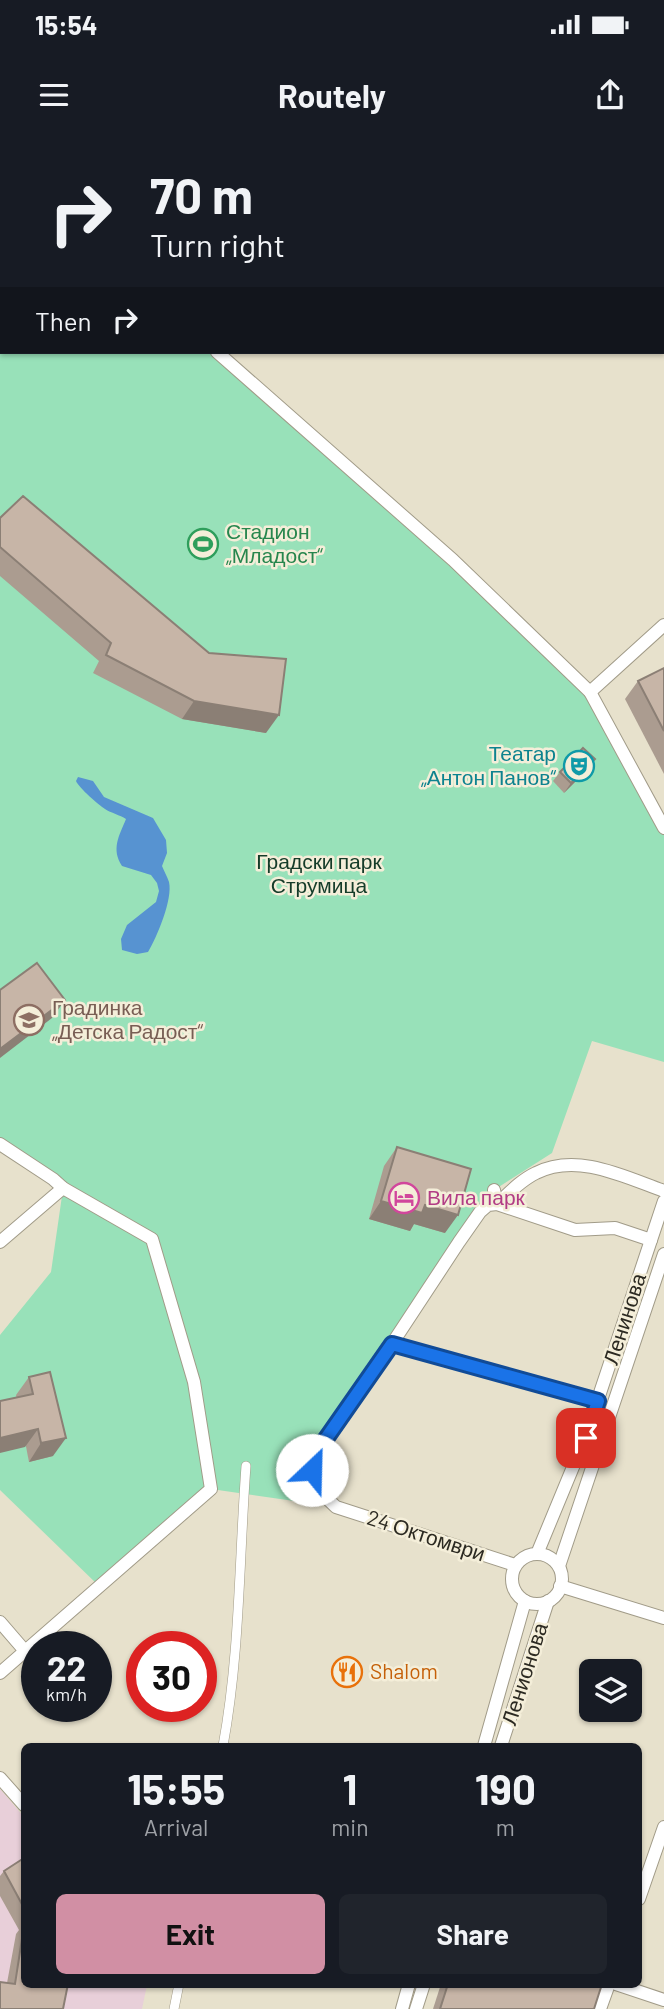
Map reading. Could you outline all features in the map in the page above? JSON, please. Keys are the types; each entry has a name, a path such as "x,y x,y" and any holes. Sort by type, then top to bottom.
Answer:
{"street":[{"path":"219,354 470,576 590,692 664,828"},
{"path":"590,692 664,625"},
{"path":"0,1144 53,1178 63,1188 152,1239 194,1381 211,1489 49,1631"},
{"path":"497,1204 538,1171 567,1165 606,1169 664,1191"},
{"path":"0,1242 63,1188"},
{"path":"494,1190 497,1204"},
{"name":"Ленинова","path":"537,1554 586,1438 664,1200"},
{"path":"598,1401 392,1344 480,1212 488,1205 497,1204 575,1230 615,1228 651,1240"},
{"path":"559,1566 664,1254"},
{"name":"24 Октомври","path":"392,1344 316,1453 312,1470 319,1491 337,1507 516,1565"},
{"path":"223,1743 237,1638 246,1466"},
{"path":"537,1554 553,1560 559,1566 561,1586 548,1601 541,1604 525,1601 514,1590 512,1582 516,1565 521,1559 537,1554"},
{"path":"561,1586 664,1618"},
{"path":"485,1743 525,1601"},
{"name":"Ленионова","path":"502,1743 548,1601"},
{"path":"0,1622 21,1645"},
{"path":"0,1673 21,1655"},
{"path":"0,1778 21,1802"},
{"path":"642,1890 664,1827"},
{"path":"174,2009 178,1988"},
{"path":"402,2009 408,1988"},
{"path":"416,2009 423,1988"},
{"path":"600,2009 608,1988"},
{"path":"628,1988 664,2000"}],"shaded area":[{"path":"0,1789 21,1814 21,1988 146,1988 142,2009 0,2009"}],"green space":[{"name":"Градски парк Струмица","path":"0,354 219,354 590,692 664,828 664,1062 592,1041 552,1153 494,1190 312,1470 301,1502 211,1489 99,1586 0,1490 0,1335 51,1272 63,1189 0,1144"}],"water":[{"path":"78,777 93,781 104,797 153,818 166,840 167,853 162,866 169,882 169,898 160,928 148,952 137,954 122,950 121,939 127,925 156,902 159,891 157,883 151,875 122,866 117,848 126,819 94,800 78,784"}],"building":[{"path":"23,496 209,653 286,659 279,715 194,701 106,655 111,643 0,547 0,518"},
{"path":"664,668 664,731 638,681"},
{"path":"583,748 595,759 571,783 560,772"},
{"path":"37,963 65,1000 0,1049 0,990"},
{"path":"397,1147 471,1169 458,1215 425,1205 422,1213 381,1201"},
{"path":"50,1372 66,1438 41,1443 38,1429 0,1438 0,1401 33,1394 29,1377"},
{"path":"21,1860 21,1902 4,1871"},
{"path":"21,1945 21,1988 67,1988 63,2009 0,2009 0,1982 15,1984"},
{"path":"447,1988 601,1988 594,2009 440,2009"}],"place":[{"name":"Стадион „Младост“","path":"203,544"},
{"name":"Театар „Антон Панов“","path":"579,766"},
{"name":"Градинка „Детска Радост“","path":"29,1020"},
{"name":"Вила парк","path":"404,1198"},
{"name":"Shalom","path":"347,1672"}],"route":[{"path":"312,1470 316,1453 392,1344 598,1401 586,1438"}]}
